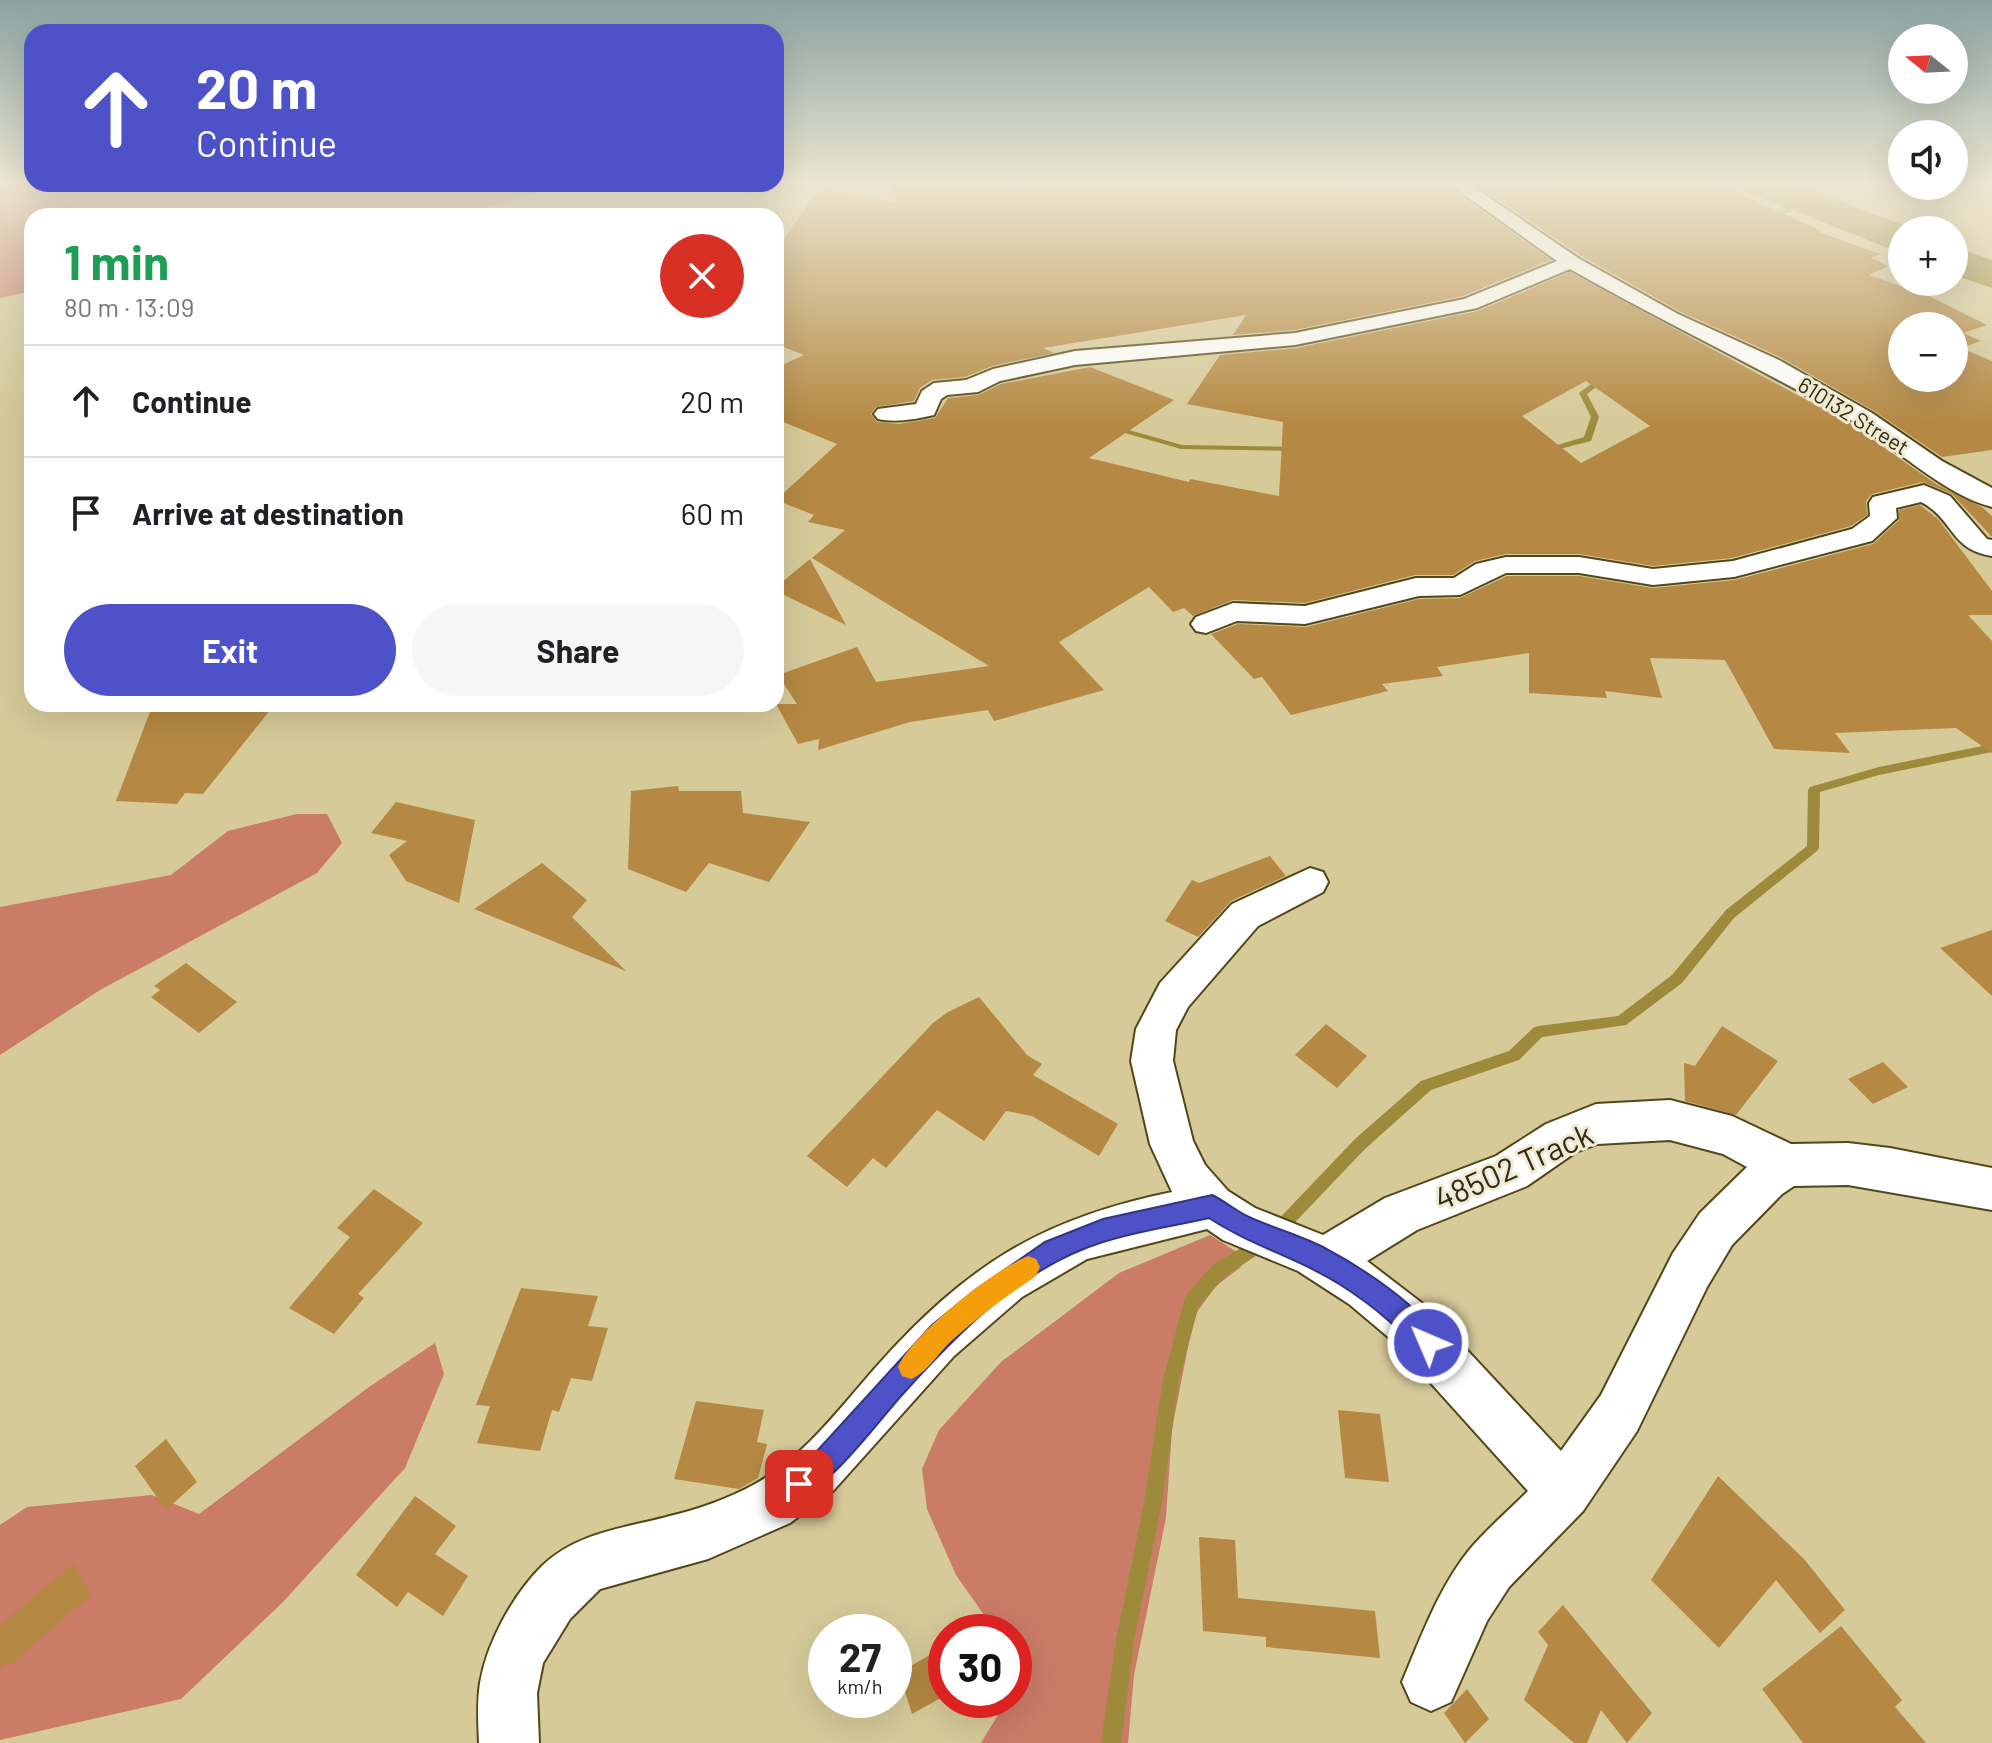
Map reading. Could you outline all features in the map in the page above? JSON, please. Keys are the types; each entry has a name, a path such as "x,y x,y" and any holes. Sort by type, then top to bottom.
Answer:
{"street":[{"path":"886,414 926,410 930,396 942,388 970,387 993,376 1075,358 1295,339 1470,304 1570,262"},
{"name":"610132 Street","path":"1572,262 1676,321 1771,365 1864,418 1933,466 1992,499"},
{"path":"1206,624 1233,612 1305,615 1416,587 1456,587 1468,583 1486,570 1506,565 1579,565 1664,577 1734,569 1862,535 1884,518 1882,503 1924,493 1941,502 1978,546 1992,548"},
{"path":"1310,882 1245,915 1174,995 1156,1029 1152,1061 1172,1144 1189,1180 1225,1215 1324,1261 1366,1287 1410,1324 1564,1492"},
{"name":"48502 Track","path":"1324,1261 1401,1214 1511,1171 1561,1138 1596,1124 1670,1120 1707,1128 1758,1147 1787,1165"},
{"path":"1431,1682 1467,1601 1490,1568 1564,1492 1619,1413 1690,1270 1716,1229 1766,1179 1787,1165 1848,1164 1992,1189"},
{"path":"509,1743 509,1680 516,1658 553,1597 569,1578 601,1560 682,1541 783,1497 816,1471 941,1334 983,1298 1053,1250 1103,1231 1225,1215"}],"shaded area":[{"path":"0,262 24,262 24,293 0,298"},
{"path":"297,814 327,814 342,843 317,873 100,990 0,1055 0,907 171,875 228,831"},
{"path":"1210,1235 1237,1252 1241,1267 1216,1286 1194,1316 1172,1429 1166,1518 1134,1675 1128,1743 981,1743 996,1718 1032,1718 1032,1614 983,1614 956,1575 927,1509 922,1469 939,1430 1001,1362 1119,1273"},
{"path":"435,1343 444,1374 405,1468 283,1602 181,1699 0,1740 0,1525 27,1507 152,1495 199,1514 369,1387"}],"building":[{"path":"784,262 1545,262 1463,296 1295,330 1233,335 1246,315 1043,348 1054,353 992,366 965,377 932,380 920,388 914,401 876,407 871,414 877,422 899,424 935,418 948,398 978,395 1001,384 1090,367 1174,400 1089,458 1189,482 1190,479 1279,496 1283,422 1187,404 1220,355 1296,348 1478,311 1570,272 1849,423 1936,484 1982,507 1992,516 1992,537 1952,494 1923,482 1872,494 1866,501 1867,515 1851,526 1732,558 1653,566 1579,554 1506,554 1475,561 1453,575 1415,575 1305,603 1233,600 1193,616 1184,608 1173,612 1149,587 1059,642 1104,690 994,721 988,710 910,722 818,750 819,739 798,744 780,712 784,712 784,704 797,704 784,684 784,673 857,647 876,682 989,666 812,558 845,530 808,522 814,515 784,503 784,493 837,444 784,422 784,364 804,355 784,347","holes":["1586,381 1650,426 1581,463 1522,416"]},
{"path":"1593,262 1880,262 1888,266 1869,275 1888,282 1888,296 1928,296 1961,312 1888,312 1888,392 1968,392 1968,351 1992,361 1992,450 1942,457 1874,411 1780,357 1679,311"},
{"path":"1968,316 1987,325 1968,331"},
{"path":"1968,335 1981,341 1968,346"},
{"path":"1920,505 1938,519 1992,591 1992,615 1968,615 1992,641 1992,753 1956,728 1835,733 1850,753 1774,749 1725,660 1650,658 1662,698 1605,691 1607,698 1529,693 1529,653 1437,667 1443,676 1382,684 1388,691 1291,715 1262,677 1254,679 1211,634 1238,624 1306,627 1419,599 1460,598 1507,576 1579,576 1653,588 1735,580 1873,544 1899,520 1899,510"},
{"path":"810,559 846,625 784,595 784,580"},
{"path":"150,712 269,712 203,794 185,793 177,804 116,801"},
{"path":"678,786 679,791 741,791 743,813 810,822 769,882 709,863 686,892 628,869 631,791"},
{"path":"396,802 475,820 459,903 406,881 389,855 407,841 371,833"},
{"path":"1270,856 1286,876 1231,901 1198,937 1165,921 1192,880 1199,883"},
{"path":"542,863 587,900 572,917 626,971 474,909"},
{"path":"1992,930 1992,996 1940,948"},
{"path":"186,963 237,1002 199,1033 151,997 160,990 154,986"},
{"path":"979,997 1027,1055 1042,1064 1033,1075 1118,1124 1099,1156 1032,1116 1006,1111 984,1141 937,1110 886,1168 873,1158 847,1187 807,1156 933,1023"},
{"path":"1326,1024 1367,1056 1337,1088 1295,1055"},
{"path":"1722,1026 1778,1061 1736,1115 1685,1101 1684,1063 1695,1066"},
{"path":"1883,1062 1908,1087 1873,1104 1848,1079"},
{"path":"374,1189 423,1223 358,1294 364,1298 334,1334 289,1308 350,1237 337,1228"},
{"path":"521,1288 598,1296 588,1326 608,1328 592,1381 571,1378 559,1412 552,1410 540,1451 477,1443 490,1406 476,1405"},
{"path":"696,1401 764,1410 757,1442 767,1444 758,1478 739,1489 674,1479"},
{"path":"1338,1410 1380,1414 1389,1482 1345,1478"},
{"path":"166,1439 197,1482 166,1510 135,1466"},
{"path":"1718,1476 1804,1559 1845,1610 1820,1633 1776,1580 1719,1648 1651,1580"},
{"path":"415,1496 456,1526 435,1554 468,1576 443,1616 408,1592 397,1607 356,1575"},
{"path":"1199,1537 1235,1540 1238,1598 1375,1611 1380,1658 1266,1647 1266,1637 1203,1631"},
{"path":"74,1564 91,1595 10,1665 9,1662 0,1668 0,1625"},
{"path":"1563,1605 1652,1713 1627,1743 1601,1710 1587,1743 1574,1743 1524,1700 1548,1645 1538,1632"},
{"path":"1841,1626 1902,1700 1895,1707 1926,1743 1803,1743 1762,1689"},
{"path":"928,1656 928,1705 912,1714 912,1665"},
{"path":"1467,1689 1489,1719 1465,1743 1444,1713"}],"waterway":[{"path":"1968,266 1992,275"},
{"path":"1547,451 1588,439 1595,417 1583,393 1606,377"},
{"path":"1114,427 1181,447 1297,449"},
{"path":"1276,1232 1360,1144 1426,1085 1514,1056 1538,1032 1621,1021 1677,979 1730,914 1813,848 1814,790 1879,771 1992,748"},
{"path":"1111,1743 1125,1640 1153,1503 1171,1380 1192,1301 1220,1270 1261,1244"}],"slow traffic":[{"path":"911,1367 941,1334 983,1298 1028,1267"}],"route":[{"path":"799,1484 816,1471 941,1334 983,1298 1053,1250 1103,1231 1212,1206 1239,1224 1314,1255 1366,1287 1428,1343"}]}
